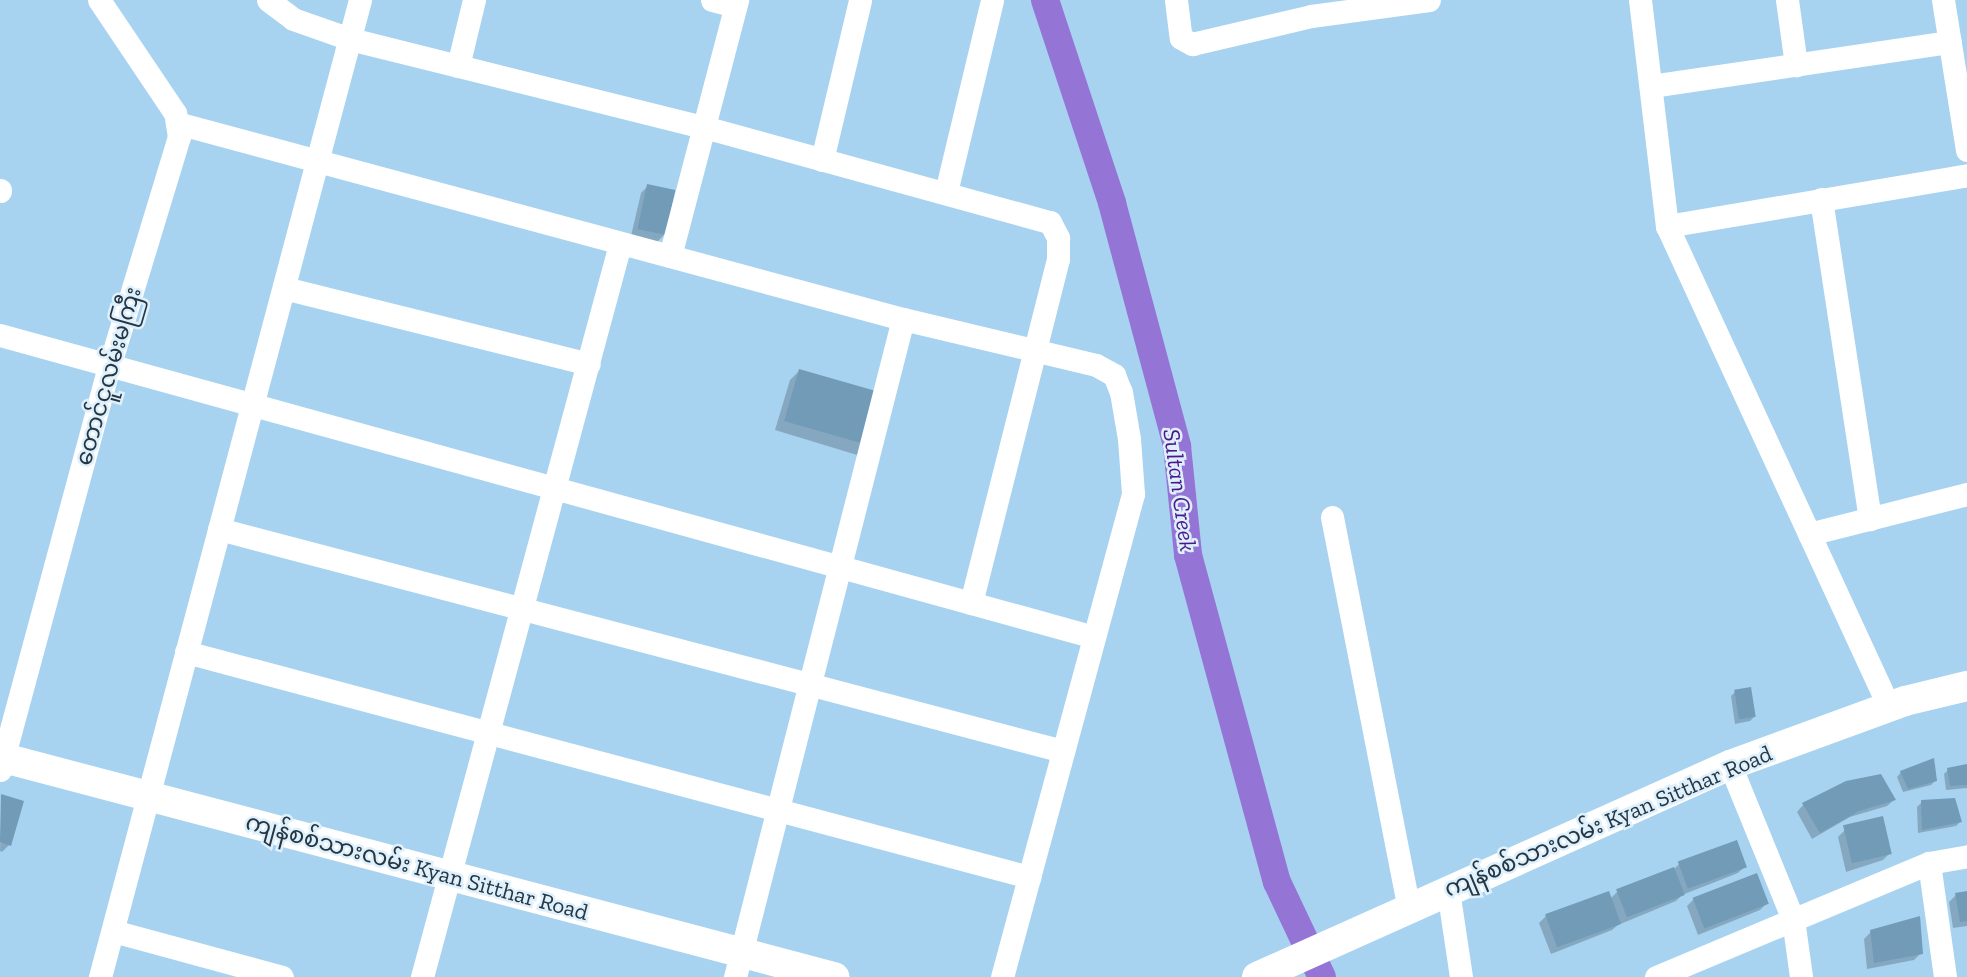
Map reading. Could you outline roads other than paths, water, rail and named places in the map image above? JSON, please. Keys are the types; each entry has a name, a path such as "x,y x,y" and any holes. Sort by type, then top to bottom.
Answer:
{"main road":[{"name":"ကျန်စစ်သားလမ်း Kyan Sitthar Road","path":"1257,977 1730,765 1889,707 1967,686"},
{"name":"ကျန်စစ်သားလမ်း Kyan Sitthar Road","path":"1,762 450,875 738,964 834,977"}],"street":[{"path":"99,0 175,113 177,123 903,319 1096,365 1114,375 1121,392 1129,439 1133,494 1002,977"},
{"path":"268,0 293,19 350,39 704,127 1050,222 1058,237 1058,259 971,603"},
{"path":"100,977 360,0"},
{"path":"458,66 474,0"},
{"path":"670,256 736,3 712,0"},
{"path":"822,160 860,0"},
{"path":"946,192 992,0"},
{"path":"1176,0 1181,38 1192,44 1302,9 1429,0"},
{"path":"1640,0 1667,226 1889,707"},
{"path":"1787,0 1796,65"},
{"path":"1943,0 1967,149"},
{"path":"1651,86 1950,42"},
{"name":"တောင်ငူလမ်းမကြီး","path":"1,762 109,367 179,137 177,123"},
{"path":"1667,226 1967,175"},
{"path":"1821,200 1870,519"},
{"path":"422,977 620,244"},
{"path":"284,288 589,364"},
{"path":"738,964 903,319"},
{"path":"0,335 1094,637"},
{"path":"1809,534 1967,494"},
{"path":"1332,517 1409,908"},
{"path":"219,529 1063,751"},
{"path":"186,652 1029,877"},
{"path":"1730,765 1793,919 1801,977"},
{"path":"1656,977 1929,863 1967,856"},
{"path":"1929,863 1945,977"},
{"path":"1448,891 1461,977"},
{"path":"113,931 227,970 282,977"}],"waterway":[{"name":"Sultan Creek","path":"1045,0 1112,203 1177,446 1188,555 1277,882 1322,977"}]}
